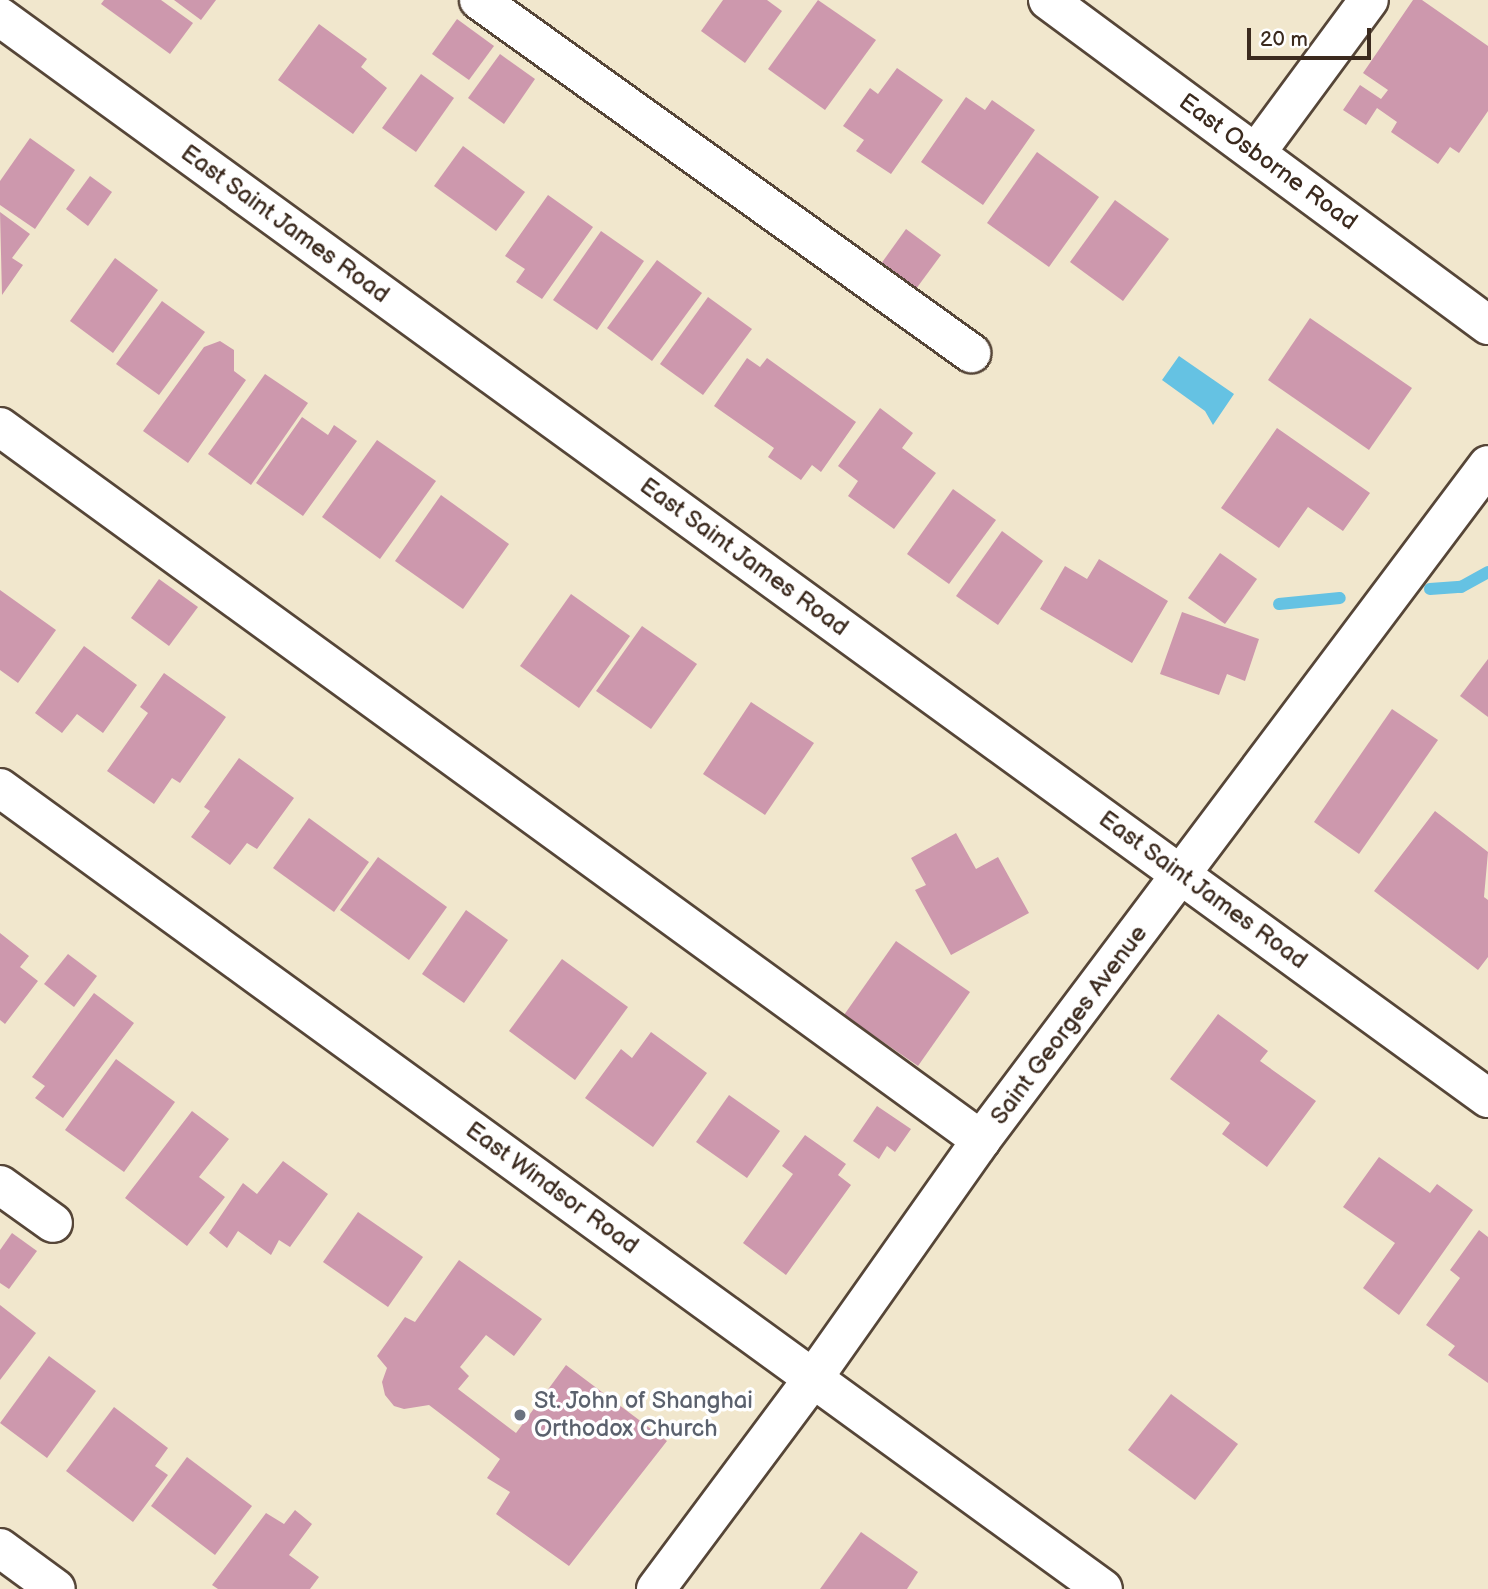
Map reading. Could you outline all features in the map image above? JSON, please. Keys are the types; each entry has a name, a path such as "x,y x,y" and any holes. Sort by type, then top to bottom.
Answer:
{"street":[{"path":"479,0 971,353"},
{"name":"East Osborne Road","path":"1048,0 1488,325"},
{"path":"1256,153 1369,0"},
{"name":"East Saint James Road","path":"0,17 1488,1098"},
{"path":"0,427 981,1140"},
{"name":"Saint Georges Avenue","path":"656,1589 814,1377 981,1140 1183,876 1488,465"},
{"name":"East Windsor Road","path":"0,788 814,1377 1102,1589"},
{"path":"0,1185 53,1223"},
{"path":"0,1548 56,1589"}],"water":[{"path":"1179,356 1234,394 1213,425 1205,411 1162,380"}],"building":[{"path":"104,0 161,0 193,23 170,54 101,4"},
{"path":"174,0 216,0 201,20"},
{"path":"723,0 767,0 782,11 745,63 701,31"},
{"path":"818,0 876,40 825,110 768,69"},
{"path":"1413,0 1422,0 1488,46 1488,111 1459,153 1450,147 1438,164 1391,132 1397,122 1377,108 1366,125 1343,110 1360,85 1381,99 1388,90 1363,73"},
{"path":"457,19 494,46 469,80 432,54"},
{"path":"319,24 367,59 361,67 387,88 353,134 278,80"},
{"path":"500,54 535,79 504,124 468,98"},
{"path":"897,68 943,100 891,174 856,151 864,140 843,126 870,88 878,94"},
{"path":"421,74 454,98 416,152 382,128"},
{"path":"966,97 985,110 992,100 1035,130 983,205 921,162"},
{"path":"30,138 75,170 35,229 0,205 0,181"},
{"path":"463,146 525,192 496,231 434,186"},
{"path":"1037,152 1099,197 1049,267 987,223"},
{"path":"90,176 112,192 88,226 66,209"},
{"path":"548,195 593,227 542,299 516,282 525,269 505,256"},
{"path":"1115,200 1169,239 1123,301 1070,262"},
{"path":"0,212 30,234 12,258 23,265 2,295"},
{"path":"906,229 941,255 913,293 878,268"},
{"path":"601,231 644,261 597,330 553,300"},
{"path":"115,258 158,290 113,353 70,321"},
{"path":"657,260 702,293 652,361 607,328"},
{"path":"708,297 752,329 703,395 660,364"},
{"path":"162,301 205,332 159,395 116,364"},
{"path":"1310,318 1412,388 1369,450 1268,380"},
{"path":"220,341 234,350 234,371 246,380 188,463 143,431 204,347"},
{"path":"747,358 760,367 767,358 856,422 821,472 812,465 801,480 768,457 774,448 714,406"},
{"path":"265,374 308,403 251,485 208,454"},
{"path":"880,408 913,433 902,448 936,473 894,529 848,496 858,481 838,466"},
{"path":"302,417 328,435 334,425 357,441 303,516 256,483"},
{"path":"1277,428 1370,493 1343,531 1308,507 1279,548 1221,508"},
{"path":"377,440 436,481 380,559 322,517"},
{"path":"953,489 996,520 949,584 907,554"},
{"path":"441,495 509,544 463,609 395,561"},
{"path":"1002,531 1043,561 998,625 956,596"},
{"path":"1220,553 1257,579 1225,624 1188,598"},
{"path":"1099,559 1168,601 1132,663 1040,609 1065,566 1087,579"},
{"path":"159,579 198,607 169,646 131,618"},
{"path":"0,590 56,630 18,683 0,670"},
{"path":"571,594 630,636 579,708 520,666"},
{"path":"1182,612 1259,639 1245,681 1227,674 1219,695 1160,674"},
{"path":"642,626 697,664 651,729 596,691"},
{"path":"84,646 137,685 103,733 77,714 62,733 35,713"},
{"path":"1488,659 1488,717 1460,696"},
{"path":"164,673 226,717 180,783 172,778 154,804 107,771 148,713 140,707"},
{"path":"751,702 814,743 765,815 703,774"},
{"path":"1392,709 1438,740 1359,854 1314,822"},
{"path":"239,758 294,798 257,849 247,843 230,865 191,837 210,811 204,807"},
{"path":"1435,811 1488,852 1484,897 1488,900 1488,957 1478,970 1374,891"},
{"path":"309,818 369,862 334,912 273,868"},
{"path":"956,833 976,869 998,857 1029,913 951,955 915,890 926,885 911,858"},
{"path":"378,857 447,907 409,960 340,910"},
{"path":"466,910 508,940 464,1003 422,974"},
{"path":"0,933 29,956 20,967 38,981 5,1024 0,1020"},
{"path":"896,941 970,992 918,1066 844,1015"},
{"path":"68,954 97,976 74,1007 44,984"},
{"path":"562,959 628,1007 575,1080 509,1031"},
{"path":"94,993 134,1023 63,1118 35,1098 45,1086 32,1077"},
{"path":"1218,1014 1268,1051 1260,1061 1316,1101 1267,1167 1222,1134 1230,1123 1170,1079"},
{"path":"651,1032 707,1073 653,1147 585,1098 621,1049 632,1058"},
{"path":"116,1059 175,1102 124,1172 65,1130"},
{"path":"729,1095 780,1131 747,1178 696,1142"},
{"path":"877,1106 911,1129 895,1152 887,1146 879,1159 853,1141"},
{"path":"192,1111 229,1139 199,1177 225,1197 187,1246 125,1198"},
{"path":"805,1135 846,1164 838,1175 851,1185 786,1275 743,1243 793,1174 782,1166"},
{"path":"1379,1157 1430,1193 1437,1184 1473,1210 1399,1315 1363,1288 1395,1243 1343,1207"},
{"path":"283,1161 328,1194 290,1247 279,1240 271,1255 238,1231 227,1248 209,1233 243,1183 257,1194"},
{"path":"358,1212 423,1257 388,1307 323,1262"},
{"path":"1479,1230 1488,1237 1488,1383 1448,1355 1455,1346 1426,1325 1460,1278 1450,1270"},
{"path":"12,1233 37,1251 9,1289 0,1283 0,1250"},
{"path":"459,1260 542,1319 514,1356 486,1335 460,1367 469,1376 458,1389 516,1433 566,1365 667,1441 569,1566 496,1514 510,1492 487,1478 500,1459 429,1405 404,1409 394,1406 385,1395 382,1382 387,1368 377,1356 405,1317 415,1322"},
{"path":"0,1305 36,1333 0,1380"},
{"path":"49,1356 96,1391 47,1458 0,1423"},
{"path":"1171,1394 1238,1444 1195,1500 1128,1450"},
{"path":"114,1407 168,1448 155,1466 168,1475 133,1522 66,1471"},
{"path":"187,1457 252,1506 215,1555 151,1506"},
{"path":"295,1510 312,1524 289,1555 319,1577 310,1589 218,1589 212,1585 266,1513 284,1524"},
{"path":"861,1532 918,1572 907,1589 820,1589"}],"waterway":[{"path":"1430,589 1461,587 1488,572"},
{"path":"1279,604 1340,598"}],"place":[{"name":"St. John of Shanghai Orthodox Church","path":"520,1415"}]}
